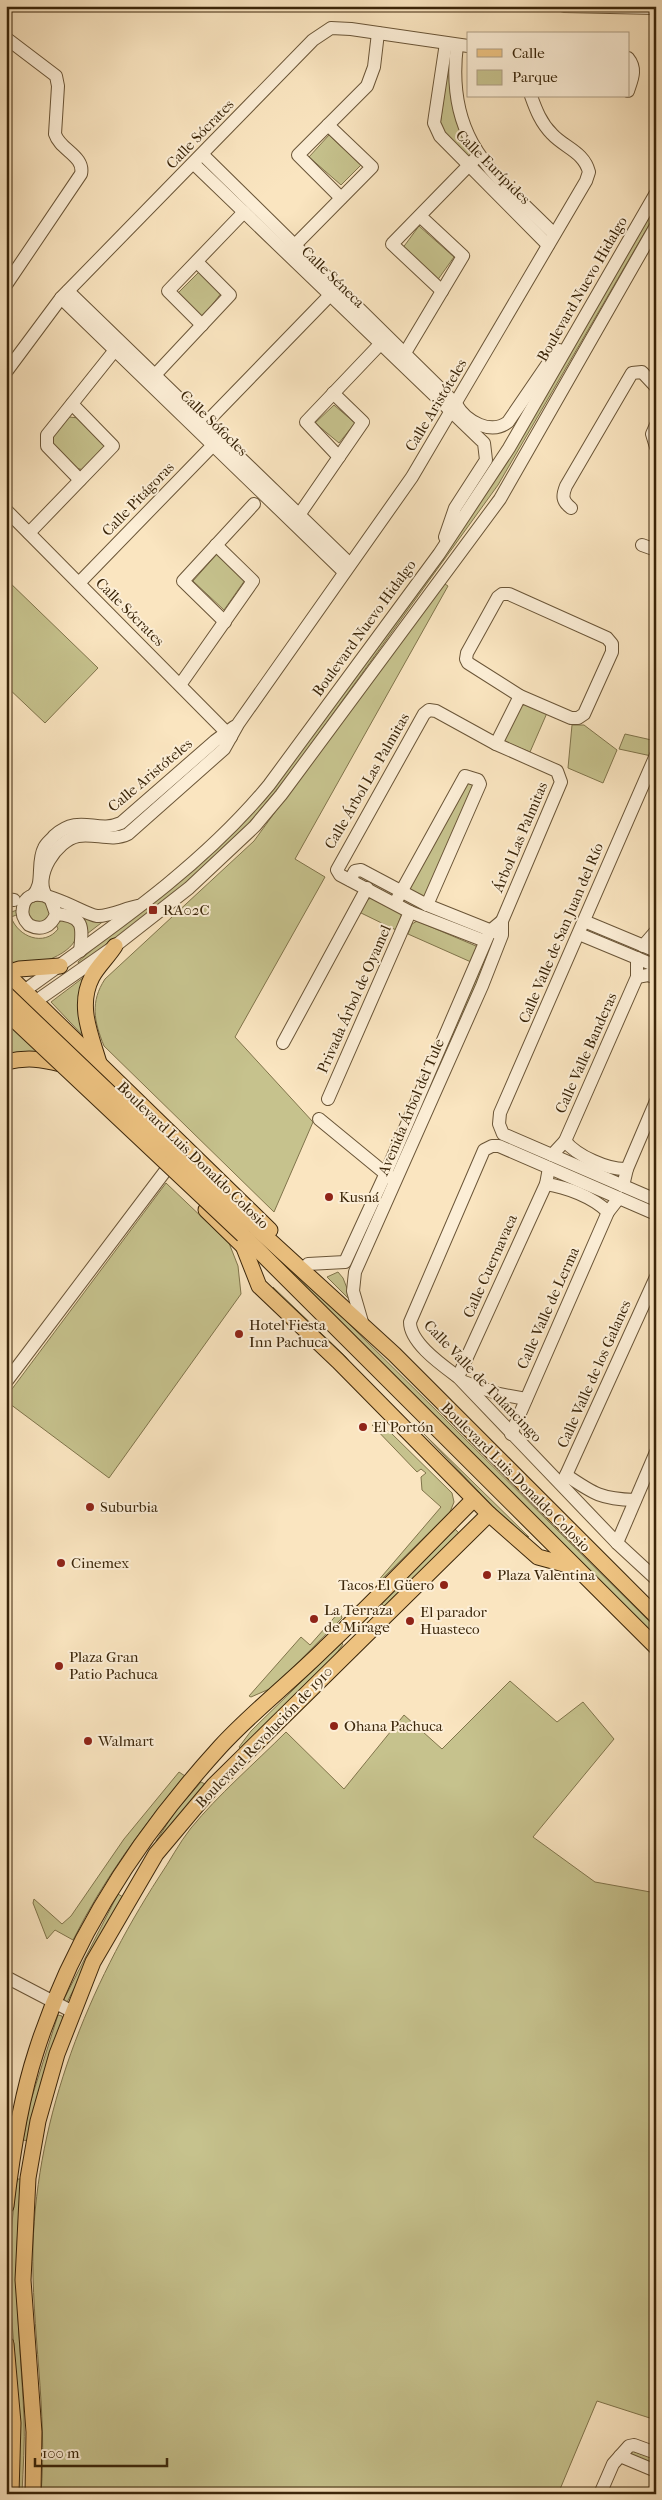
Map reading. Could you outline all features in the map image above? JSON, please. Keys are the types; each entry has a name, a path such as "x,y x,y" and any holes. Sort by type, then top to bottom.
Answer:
{"main road":[{"path":"95,1060 85,1013 84,995 92,976 115,946"},
{"path":"6,978 19,969 60,966"},
{"name":"Boulevard Luis Donaldo Colosio","path":"6,978 14,1006 66,1069 166,1170 376,1339"},
{"name":"Boulevard Luis Donaldo Colosio","path":"14,1006 95,1060 259,1220 349,1302 376,1339 656,1616"},
{"name":"Boulevard Luis Donaldo Colosio","path":"14,1006 185,1165 247,1237 404,1398 656,1647"},
{"path":"66,1069 64,1058 72,1049 78,1048 95,1060"},
{"path":"6,1062 22,1058 38,1058 66,1069"},
{"path":"247,1237 259,1286 338,1361 489,1514 538,1557 576,1567"},
{"path":"404,1398 410,1424 472,1487 474,1499"},
{"name":"Boulevard Revolución de 1910","path":"6,2206 9,2156 35,2053 53,2003 94,1917 128,1865 188,1782 222,1745 326,1648 474,1499"},
{"name":"Boulevard Revolución de 1910","path":"33,2494 34,2432 22,2280 28,2178 45,2096 73,2012 93,1962 156,1854 214,1785 489,1514"},
{"path":"128,1865 143,1875"},
{"path":"6,2344 13,2423 11,2494"}],"street":[{"path":"564,6 656,8"},
{"name":"Calle Sócrates","path":"6,372 64,295 313,40 331,28 457,45"},
{"path":"341,198 298,155 367,86 374,67 378,33"},
{"path":"6,38 56,76 58,86 55,134 58,141 80,162 82,168 81,174 6,285"},
{"name":"Calle Eurípides","path":"457,45 455,80 458,102 466,131 478,156 551,239"},
{"name":"Calle Eurípides","path":"457,45 434,123 440,136 468,165 551,239"},
{"path":"630,60 634,65 634,74 630,85"},
{"name":"Calle Aristóteles","path":"30,898 38,890 43,849 61,830 76,824 113,826 121,824 229,735 412,477 586,181 589,172 582,156 553,135 542,122 532,98"},
{"path":"291,250 372,167 328,125"},
{"path":"442,291 392,244 478,156"},
{"name":"Calle Séneca","path":"198,159 244,212 291,250"},
{"name":"Calle Séneca","path":"198,159 454,408"},
{"name":"Boulevard Nuevo Hidalgo","path":"14,1006 60,966 178,875 245,814 439,554 509,448 656,193"},
{"path":"202,325 168,292 244,212"},
{"path":"405,353 464,256 420,216"},
{"path":"14,1006 47,995 115,946 190,888 255,826 281,795 500,499 656,226"},
{"path":"155,375 230,295 197,262"},
{"path":"202,427 333,291"},
{"name":"Calle Sófocles","path":"64,295 115,350 202,427"},
{"name":"Calle Sófocles","path":"64,295 155,375 202,427 347,568"},
{"path":"471,425 488,429 502,427 508,422 549,362 578,329"},
{"path":"339,457 306,422 384,340"},
{"name":"Calle Séneca","path":"384,340 405,353 454,408"},
{"path":"80,480 47,446 45,440 115,350"},
{"path":"570,508 564,503 562,495 566,486 632,373 636,371 642,372 656,387"},
{"path":"300,515 363,422 333,393"},
{"path":"29,533 113,446 72,404"},
{"path":"439,554 455,508 486,460 484,443 471,425 454,408"},
{"path":"654,429 656,447"},
{"name":"Calle Sófocles","path":"216,441 300,515 347,568"},
{"name":"Calle Pitágoras","path":"79,583 216,441"},
{"path":"225,622 183,581 254,504"},
{"name":"Calle Sócrates","path":"6,510 229,735"},
{"path":"180,685 253,581 216,545"},
{"path":"642,545 656,550"},
{"path":"502,594 509,594 607,638 612,644 612,652 584,714 578,718 571,718 520,696 468,663 466,659 498,597 502,594"},
{"path":"496,744 520,696"},
{"name":"Calle Árbol Las Palmitas","path":"350,880 340,875 337,870 339,863 424,714 429,710 436,711 496,744"},
{"name":"Calle Aristóteles","path":"49,898 43,890 44,868 52,856 70,839 81,836 115,838 128,834 224,749 229,735"},
{"name":"Árbol Las Palmitas","path":"488,936 502,921 561,782 557,771 496,744"},
{"name":"Calle Valle de San Juan del Río","path":"552,1155 504,1134 499,1124 500,1113 656,755"},
{"path":"398,897 465,776 478,780 480,784 427,905"},
{"path":"448,920 427,905 398,897 366,888 350,880 355,871 361,870 398,897 410,912 448,920 488,936 502,935"},
{"path":"283,1043 366,888"},
{"path":"23,915 24,904 30,898"},
{"path":"10,900 49,898 61,900 98,916 140,905"},
{"path":"49,898 56,914"},
{"path":"10,900 29,925 40,928 51,924 56,914"},
{"name":"Privada Árbol de Oyamel","path":"328,1098 410,912"},
{"path":"56,914 72,916 80,922 82,935 80,951"},
{"name":"Árbol Las Palmitas","path":"502,921 502,935"},
{"path":"584,921 656,951"},
{"path":"643,946 655,933"},
{"path":"579,934 656,966"},
{"name":"Avenida Árbol del Tule","path":"362,1322 354,1291 355,1272 390,1196 502,935"},
{"name":"Avenida Árbol del Tule","path":"345,1262 385,1175 488,936"},
{"name":"Calle Valle Banderas","path":"552,1155 565,1141 637,976 637,958"},
{"path":"637,976 648,975 656,978"},
{"path":"14,1006 62,1044 72,1049"},
{"path":"623,1186 627,1169 656,1101"},
{"path":"319,1118 385,1175 396,1182"},
{"path":"565,1141 572,1150 616,1170 627,1169"},
{"name":"Calle Valle de Tulancingo","path":"549,1168 499,1146 492,1146 484,1150 410,1322 412,1335 434,1359 460,1379 511,1434 564,1480 617,1543 656,1579"},
{"path":"552,1155 656,1200"},
{"path":"549,1168 656,1214"},
{"name":"Calle Cuernavaca","path":"460,1379 546,1184 549,1168"},
{"path":"6,1382 166,1170"},
{"path":"583,1183 588,1171"},
{"path":"546,1184 557,1186 600,1204 608,1212"},
{"path":"378,1189 390,1196"},
{"name":"Calle Valle de Lerma","path":"511,1434 608,1212 619,1198"},
{"path":"308,1264 345,1262 355,1272"},
{"name":"Calle Valle de los Galanes","path":"564,1480 656,1277"},
{"path":"460,1379 499,1394 526,1399"},
{"path":"617,1543 656,1452"},
{"path":"564,1480 593,1494 611,1499 635,1500"},
{"path":"6,1977 73,2012"},
{"path":"9,2156 31,2160"},
{"path":"8,2176 28,2178"},
{"path":"600,2494 613,2464 629,2446 634,2445 656,2453"},
{"path":"620,2456 656,2471"}],"green space":[{"path":"449,60 472,153 468,157 448,140 440,125"},
{"path":"329,135 361,165 341,185 309,157"},
{"path":"656,199 656,213 498,485 285,780 248,824 164,903 79,964 78,962 242,819 438,558"},
{"path":"419,226 454,257 434,285 399,253"},
{"path":"201,270 222,292 202,318 175,296"},
{"path":"334,405 355,423 339,443 315,423"},
{"path":"69,417 79,418 104,442 105,449 84,470 75,468 52,445 52,436"},
{"path":"217,554 245,580 224,610 193,581"},
{"path":"6,579 98,668 45,723 6,686"},
{"path":"442,582 448,586 295,859 325,877 235,1037 313,1122 274,1212 104,1046 96,1020 95,1004 97,996 105,979 254,841"},
{"path":"526,704 547,713 530,752 503,741 521,706"},
{"path":"572,725 584,725 617,750 603,783 568,768"},
{"path":"625,734 656,741 656,757 619,749"},
{"path":"468,781 474,784 425,897 409,889"},
{"path":"373,898 402,913 396,930 359,912 368,899"},
{"path":"33,901 44,901 51,914 40,924 29,919 28,907"},
{"path":"60,903 105,920 83,937 84,930 59,912"},
{"path":"17,910 19,914 11,917 14,924 25,934 32,937 46,938 58,929 56,924 62,920 73,921 77,932 75,941 70,947 53,958 33,964 17,964 6,959 6,914"},
{"path":"417,921 476,946 478,949 471,962 408,934 412,924"},
{"path":"492,938 497,940 397,1172 391,1170"},
{"path":"88,974 88,1041 51,1002"},
{"path":"15,1028 43,1054 6,1059 6,1033"},
{"path":"166,1183 229,1243 238,1266 241,1294 109,1478 6,1401 6,1397"},
{"path":"269,1249 344,1319 656,1628 656,1637 339,1323"},
{"path":"338,1272 343,1278 350,1296 348,1298 327,1277"},
{"path":"273,1287 346,1357 361,1377 276,1295"},
{"path":"372,1425 390,1432 452,1493 454,1502 450,1512 378,1583 441,1507 422,1490 421,1477 426,1473 421,1469 417,1472"},
{"path":"424,1434 529,1537 517,1532"},
{"path":"455,1529 459,1533 385,1607 381,1603"},
{"path":"340,1611 342,1618 274,1687 251,1697 249,1696 301,1637 310,1645"},
{"path":"341,1643 343,1644 332,1660 241,1749 239,1747 251,1731"},
{"path":"510,1681 557,1722 583,1702 614,1739 533,1837 595,1882 656,1893 656,2420 597,2401 558,2494 41,2494 43,2463 41,2401 34,2308 33,2246 44,2148 56,2100 71,2053 89,2007 133,1919 191,1828 225,1791 286,1732 344,1789 404,1715 442,1749"},
{"path":"179,1772 185,1776 110,1875 73,1940 55,1930 47,1939 33,1903 34,1899 62,1924 71,1916 124,1839"},
{"path":"201,1782 205,1784 159,1843 156,1841 175,1812"},
{"path":"118,1894 123,1897 66,2004 64,1999"},
{"path":"58,2015 62,2016 63,2020 29,2141 23,2140 30,2103"},
{"path":"18,2179 21,2179 22,2185 17,2245 17,2273 24,2427 22,2494 16,2494 15,2363 10,2294 11,2233"},
{"path":"632,2451 656,2459 656,2467 629,2453"}],"place":[{"name":"RA02C","path":"153,910"},
{"name":"Kusná","path":"329,1197"},
{"name":"Hotel Fiesta Inn Pachuca","path":"239,1334"},
{"name":"El Portón","path":"363,1427"},
{"name":"Suburbia","path":"90,1507"},
{"name":"Cinemex","path":"61,1563"},
{"name":"Plaza Valentina","path":"487,1575"},
{"name":"Tacos El Güero","path":"444,1585"},
{"name":"La Terraza de Mirage","path":"314,1619"},
{"name":"El parador Huasteco","path":"410,1621"},
{"name":"Plaza Gran Patio Pachuca","path":"59,1666"},
{"name":"Ohana Pachuca","path":"334,1726"},
{"name":"Walmart","path":"88,1741"}]}
